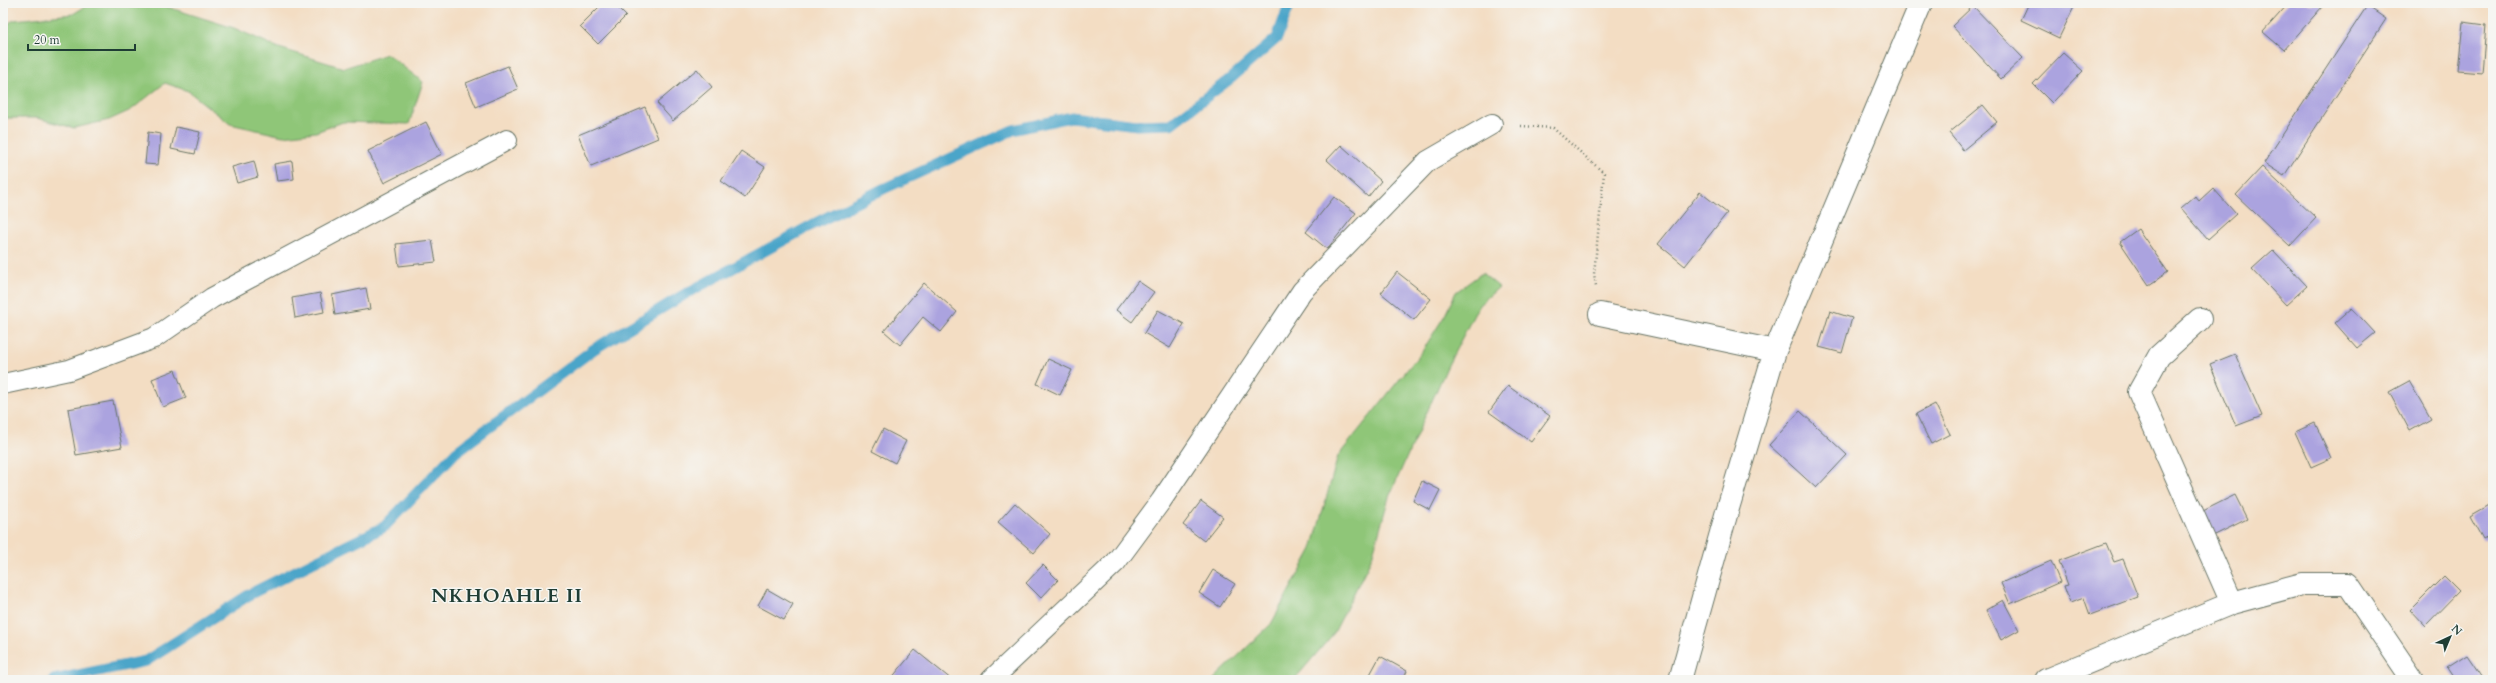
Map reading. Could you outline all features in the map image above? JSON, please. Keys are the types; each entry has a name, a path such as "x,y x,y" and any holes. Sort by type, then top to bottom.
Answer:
{"street":[{"path":"1680,680 1726,515 1775,351 1921,3"},
{"path":"1600,314 1775,351"},
{"path":"2200,319 2158,356 2139,392 2232,603"},
{"path":"2046,680 2232,603 2302,584 2348,584 2413,680"}],"lane":[{"path":"991,680 1116,562 1161,501 1302,291 1428,161 1492,124"},
{"path":"3,384 69,370 154,338 212,298 508,140"}],"path":[{"path":"1492,124 1553,128 1604,173 1594,274 1600,314"}],"green space":[{"path":"91,3 155,3 234,28 279,48 344,68 387,54 423,82 409,124 343,122 316,132 283,136 230,124 188,91 165,83 131,110 109,120 74,128 37,118 3,118 3,26 14,20 73,14"},
{"path":"1482,273 1499,287 1479,305 1448,365 1389,497 1372,557 1334,633 1294,680 1213,680 1271,624 1312,549 1338,456 1423,350 1445,315 1456,292"}],"building":[{"path":"603,3 613,3 626,16 598,44 580,26"},
{"path":"2029,3 2076,3 2059,38 2021,20"},
{"path":"2289,3 2318,3 2322,7 2284,50 2263,32"},
{"path":"1973,6 2023,58 2001,79 1952,26"},
{"path":"2367,6 2386,19 2284,176 2264,163"},
{"path":"2463,22 2486,25 2482,73 2458,71"},
{"path":"2063,53 2083,71 2052,103 2033,84"},
{"path":"508,66 518,89 476,107 466,83"},
{"path":"697,69 712,87 673,121 657,103"},
{"path":"1983,105 1997,122 1963,150 1949,133"},
{"path":"645,107 658,138 591,166 578,135"},
{"path":"426,122 442,154 384,183 368,151"},
{"path":"176,127 200,132 195,154 171,149"},
{"path":"148,132 161,134 158,165 145,164"},
{"path":"1341,145 1381,181 1368,197 1327,160"},
{"path":"741,151 765,167 745,198 721,181"},
{"path":"254,161 258,177 237,183 232,167"},
{"path":"292,161 294,179 277,181 274,164"},
{"path":"2262,167 2316,218 2290,246 2236,195"},
{"path":"2213,188 2236,214 2208,239 2181,208 2195,196 2199,201"},
{"path":"1700,192 1727,213 1685,266 1658,244"},
{"path":"1334,197 1356,213 1327,249 1306,232"},
{"path":"2138,229 2168,272 2149,285 2120,242"},
{"path":"432,240 436,262 399,266 396,244"},
{"path":"2273,250 2307,286 2286,305 2252,269"},
{"path":"1397,272 1431,299 1414,320 1381,293"},
{"path":"1138,281 1154,292 1132,322 1116,310"},
{"path":"924,283 957,312 941,332 923,317 900,345 884,331"},
{"path":"366,288 370,309 335,315 332,295"},
{"path":"320,293 324,312 295,318 292,298"},
{"path":"2352,308 2375,333 2357,348 2335,323"},
{"path":"1158,310 1184,324 1170,348 1144,333"},
{"path":"1830,311 1852,318 1842,353 1819,347"},
{"path":"2235,354 2262,416 2236,426 2210,364"},
{"path":"1048,359 1072,370 1060,395 1037,384"},
{"path":"175,370 186,398 163,407 152,379"},
{"path":"2409,381 2431,419 2410,431 2389,392"},
{"path":"1508,386 1550,416 1531,442 1489,412"},
{"path":"113,401 122,447 76,455 68,409"},
{"path":"1935,404 1950,434 1931,444 1916,414"},
{"path":"1800,411 1847,455 1816,488 1769,445"},
{"path":"2315,423 2331,458 2311,467 2295,432"},
{"path":"883,429 906,441 895,463 872,451"},
{"path":"1422,481 1440,490 1430,510 1413,501"},
{"path":"2235,495 2247,519 2213,536 2201,512"},
{"path":"1201,501 1223,517 1204,541 1183,525"},
{"path":"1015,503 1050,534 1034,553 998,522"},
{"path":"2493,503 2493,534 2483,540 2470,516"},
{"path":"2106,543 2114,562 2123,559 2138,597 2090,615 2084,598 2070,603 2064,586 2068,585 2059,561"},
{"path":"2051,561 2060,582 2010,604 2001,583"},
{"path":"1043,565 1058,580 1041,598 1026,583"},
{"path":"1213,570 1235,584 1220,607 1199,593"},
{"path":"2444,576 2459,591 2425,626 2410,610"},
{"path":"767,589 793,604 784,620 758,606"},
{"path":"2003,600 2019,630 2001,640 1986,610"},
{"path":"915,650 952,680 890,680"},
{"path":"2467,655 2484,680 2455,680 2447,668"},
{"path":"1380,656 1407,671 1403,680 1367,680"}],"waterway":[{"path":"54,680 146,661 252,593 384,527 456,452 594,349 687,293 812,225 883,189 1013,130 1071,117 1137,125 1171,124 1230,79 1277,38 1290,3"}],"district":[{"name":"NKHOAHLE II","path":"507,596"}]}
